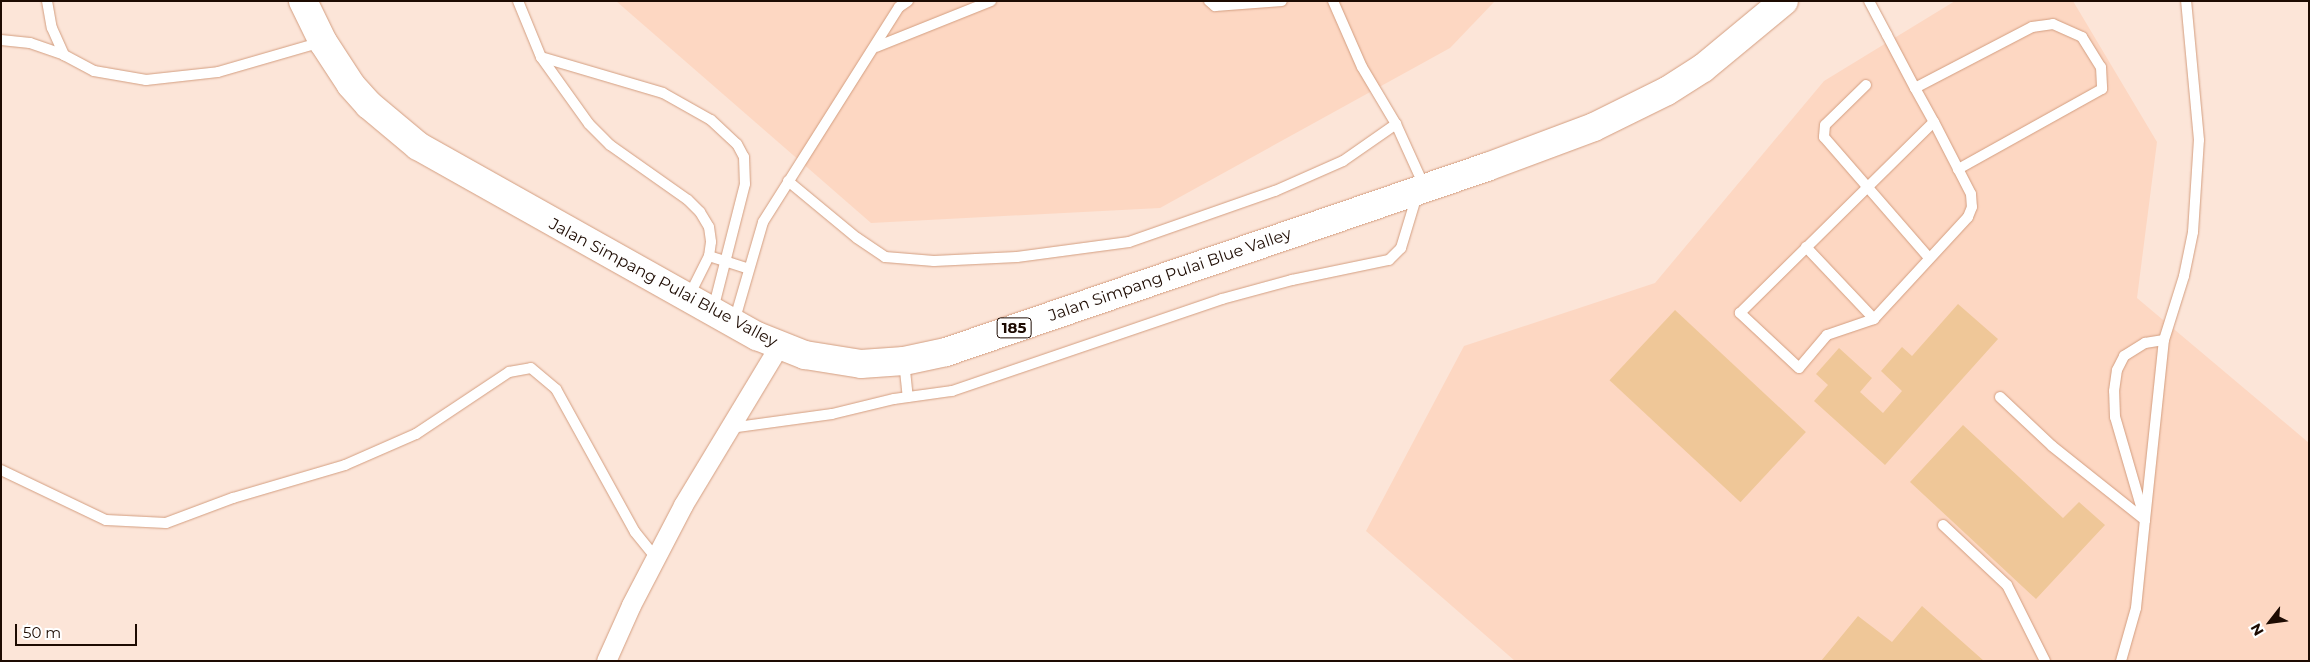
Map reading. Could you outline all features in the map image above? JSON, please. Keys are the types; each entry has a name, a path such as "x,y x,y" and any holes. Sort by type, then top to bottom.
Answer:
{"main road":[{"name":"Jalan Simpang Pulai Blue Valley","path":"303,1 336,64 370,106 418,146 723,319 779,346 833,361 861,364 904,361 946,352 1545,146 1630,111 1703,68 1784,1"}],"street":[{"path":"606,661 655,557 779,346"}],"lane":[{"path":"47,1 52,28 64,55"},
{"path":"518,1 541,57 571,102 610,145 688,200 700,212 709,227 709,256 687,299"},
{"path":"723,319 747,268 763,222 876,47 899,8 908,1"},
{"path":"876,47 991,1"},
{"path":"1209,1 1215,6 1282,1"},
{"path":"730,428 832,414 908,397 952,391 1222,299 1389,260 1401,248 1421,190 1396,124 1362,67 1333,1"},
{"path":"1869,1 1934,122 1958,168 1971,194 1972,207 1968,218 1874,319 1827,335 1799,368 1740,313 1934,122"},
{"path":"2121,661 2136,608 2164,340 2184,276 2197,181 2198,140 2186,1"},
{"path":"1915,88 2032,27 2053,24 2082,37 2101,66 2102,89 1958,168"},
{"path":"1,40 30,43 64,55 94,71 146,80 218,72 323,42"},
{"path":"541,57 663,93 704,115 727,133 744,157 746,170 725,261 723,319"},
{"path":"1866,85 1825,124 1824,137 1929,258"},
{"path":"788,181 857,238 885,257 934,261 1017,257 1128,242 1257,198 1343,161 1396,124"},
{"path":"1806,247 1874,319"},
{"path":"709,256 747,268"},
{"path":"2145,520 2115,417 2114,391 2117,370 2124,356 2145,343 2164,340"},
{"path":"904,361 908,397"},
{"path":"1,470 106,520 166,522 232,498 345,465 416,434 508,372 531,368 556,388 635,532 655,557"},
{"path":"2000,397 2052,446 2145,520"},
{"path":"1943,525 2007,585 2045,661"}],"shaded area":[{"path":"616,1 1495,1 1450,48 1160,208 871,223"},
{"path":"1955,1 2073,1 2157,142 2137,298 2309,443 2309,661 1515,661 1366,531 1464,346 1655,283 1824,81"}],"building":[{"path":"1958,304 1998,339 1885,465 1814,401 1828,385 1816,374 1839,348 1872,378 1860,392 1883,413 1902,391 1881,371 1902,347 1912,356"},
{"path":"1675,310 1806,432 1740,502 1610,380"},
{"path":"1963,425 2063,518 2079,502 2105,525 2036,599 1910,482"},
{"path":"1922,606 1984,661 1821,661 1858,616 1892,642"}]}
